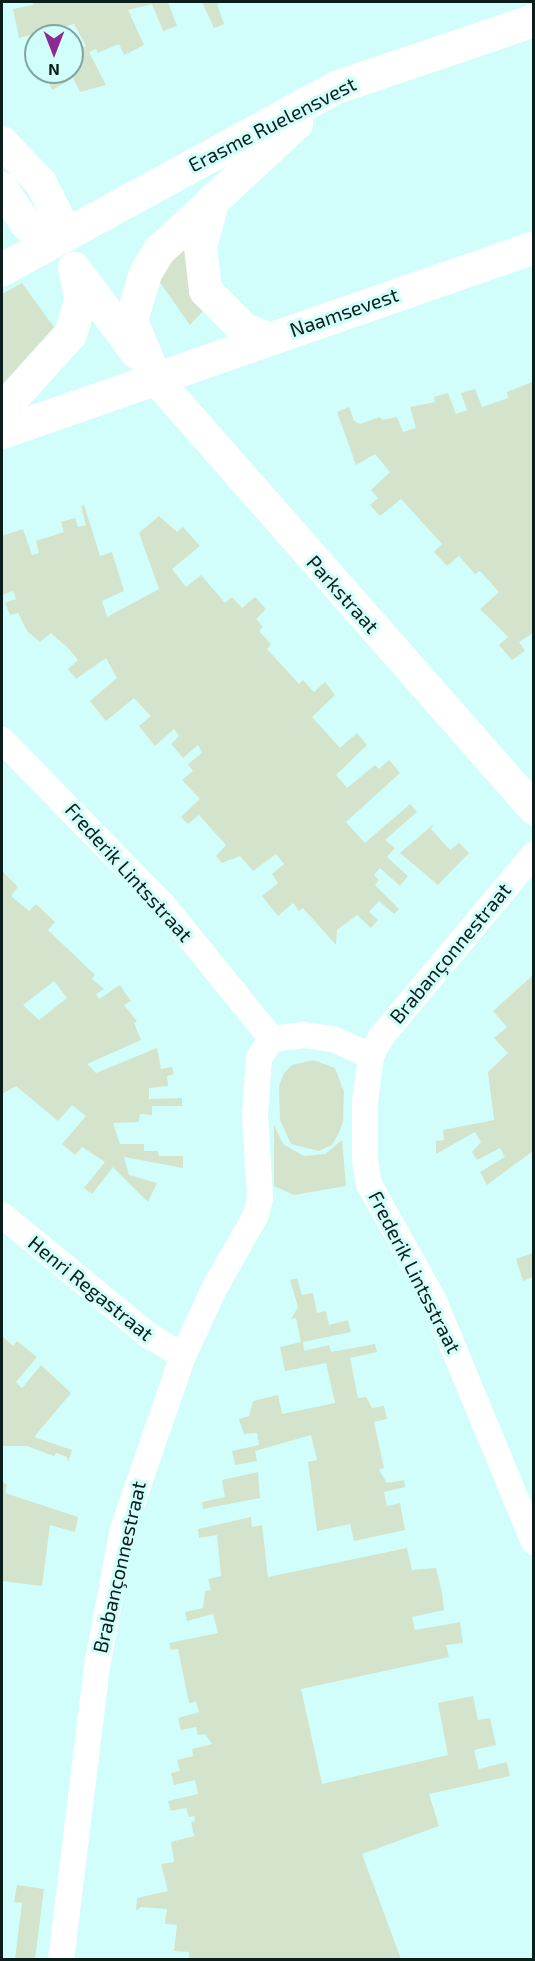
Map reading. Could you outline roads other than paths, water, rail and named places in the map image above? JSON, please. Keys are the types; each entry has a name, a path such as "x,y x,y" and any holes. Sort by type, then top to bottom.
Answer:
{"main road":[{"name":"Erasme Ruelensvest","path":"2,269 336,87 534,20"},
{"path":"155,378 131,320 145,273 159,250 336,87"},
{"path":"213,198 200,246 205,290 244,329 268,338"},
{"path":"54,240 155,378"},
{"name":"Naamsevest","path":"2,432 534,247"},
{"path":"2,409 70,334 81,299 74,268"}],"street":[{"path":"2,142 41,183 57,216 54,240 27,225 2,188"},
{"name":"Parkstraat","path":"155,378 534,809"},
{"name":"Frederik Lintsstraat","path":"2,740 164,906 272,1039"},
{"name":"Brabançonnestraat","path":"371,1056 381,1037 534,854"},
{"path":"272,1039 318,1036 346,1043 371,1056"},
{"name":"Brabançonnestraat","path":"61,1959 97,1666 114,1573 140,1473 183,1356 214,1287 256,1215 260,1197 256,1073 262,1051 272,1039"},
{"name":"Frederik Lintsstraat","path":"371,1056 365,1102 365,1160 369,1184 435,1301 534,1542"},
{"name":"Henri Regastraat","path":"2,1215 148,1335 183,1356"}]}
